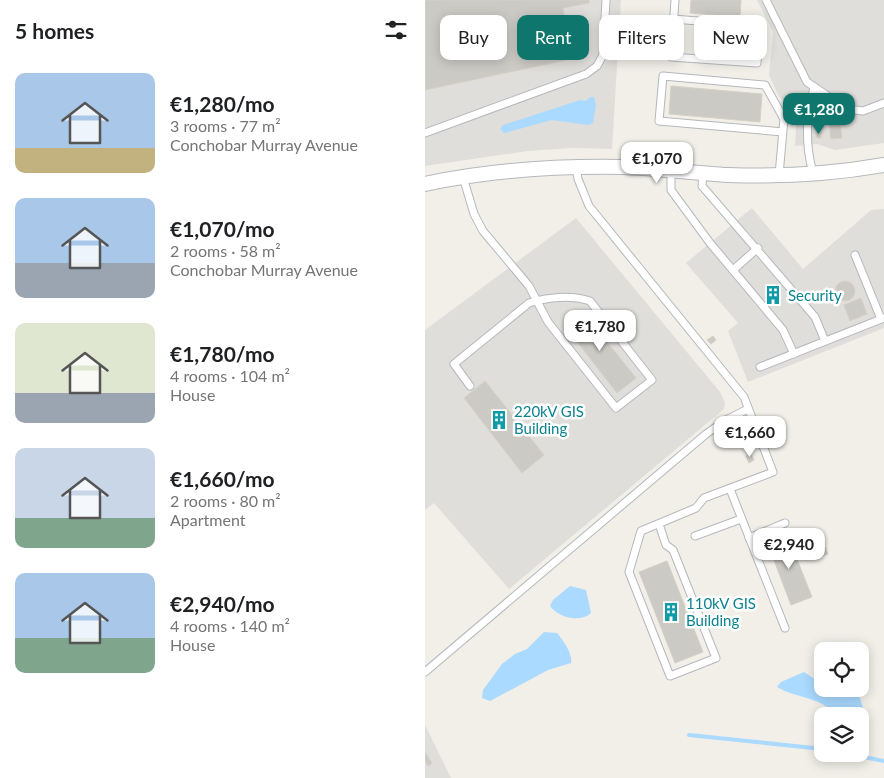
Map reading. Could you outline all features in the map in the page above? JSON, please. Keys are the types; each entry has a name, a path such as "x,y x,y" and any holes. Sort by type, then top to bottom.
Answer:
{"street":[{"path":"425,184 518,170 576,167 779,175 884,165"}],"lane":[{"path":"425,132 591,70 603,55 607,0"},
{"path":"673,15 675,0"},
{"path":"767,0 807,82 847,109 871,109 884,103"},
{"path":"673,19 760,26 757,63 671,57 673,19"},
{"path":"779,175 783,132 784,119 765,85 663,76 659,121 783,132"},
{"path":"813,173 807,132 809,108 814,88"},
{"path":"576,167 578,179 589,206 744,397 773,472 705,498 696,508 641,531 629,572 670,676 716,658 673,550 666,545 659,524"},
{"path":"671,171 671,190 733,270 783,330 794,354"},
{"path":"703,173 702,186 815,317 825,341"},
{"path":"463,177 478,222 529,286 536,301 548,322 616,408 651,380 590,301 574,296 536,301 529,304 453,364 471,386"},
{"path":"733,270 757,248"},
{"path":"760,367 882,318 855,255"},
{"path":"425,672 706,434 726,420 749,409"},
{"path":"730,489 785,628"},
{"path":"695,536 741,519"},
{"path":"749,538 785,523"}],"shaded area":[{"path":"425,0 621,0 620,15 599,15 599,60 617,60 612,149 573,148 528,151 425,166"},
{"path":"757,0 884,0 884,143 835,150 817,144 795,146 797,108 779,97 769,75 773,32 767,20 767,15 764,15"},
{"path":"752,208 803,269 871,210 884,209 884,328 748,382 728,331 738,323 686,263"},
{"path":"576,218 720,392 725,402 724,409 509,589 434,503 425,510 425,330"},
{"path":"425,725 451,778 425,778"}],"water":[{"path":"590,97 594,97 596,105 593,123 588,125 552,120 504,133 500,129 503,125 580,100 586,101"},
{"path":"570,586 586,590 591,613 581,618 570,618 559,614 550,606 553,600"},
{"path":"544,632 557,633 569,651 571,663 548,670 490,701 482,698 483,690 502,664 515,654 527,649"},
{"path":"804,672 814,679 814,697 860,697 863,707 826,707 777,687 781,682"}],"building":[{"path":"425,0 589,0 589,3 563,8 564,15 517,15 517,60 567,60 425,90"},
{"path":"691,0 741,0 740,15 690,13"},
{"path":"671,86 762,94 760,122 669,114"},
{"path":"840,122 842,138 831,139 829,123"},
{"path":"816,132 821,132 821,138 817,138"},
{"path":"841,281 849,281 855,287 855,295 849,301 841,301 835,295 835,287"},
{"name":"Security","path":"774,287 781,295 773,302 766,294"},
{"path":"861,298 867,314 850,321 844,305"},
{"path":"582,311 636,378 617,393 564,325"},
{"path":"713,336 716,340 711,344 707,340"},
{"name":"220kV GIS Building","path":"485,381 544,455 522,473 464,398"},
{"path":"751,454 754,460 749,463 746,456"},
{"path":"787,534 812,597 791,605 767,542"},
{"path":"825,547 828,554 821,556 818,549"},
{"name":"110kV GIS Building","path":"667,561 703,652 675,663 639,572"},
{"path":"425,752 432,763 428,766 425,761"}],"waterway":[{"path":"689,735 814,748"},
{"path":"869,758 884,761"}],"place":[{"name":"Security","path":"773,295"},
{"name":"220kV GIS Building","path":"499,420"},
{"name":"110kV GIS Building","path":"671,612"}]}
